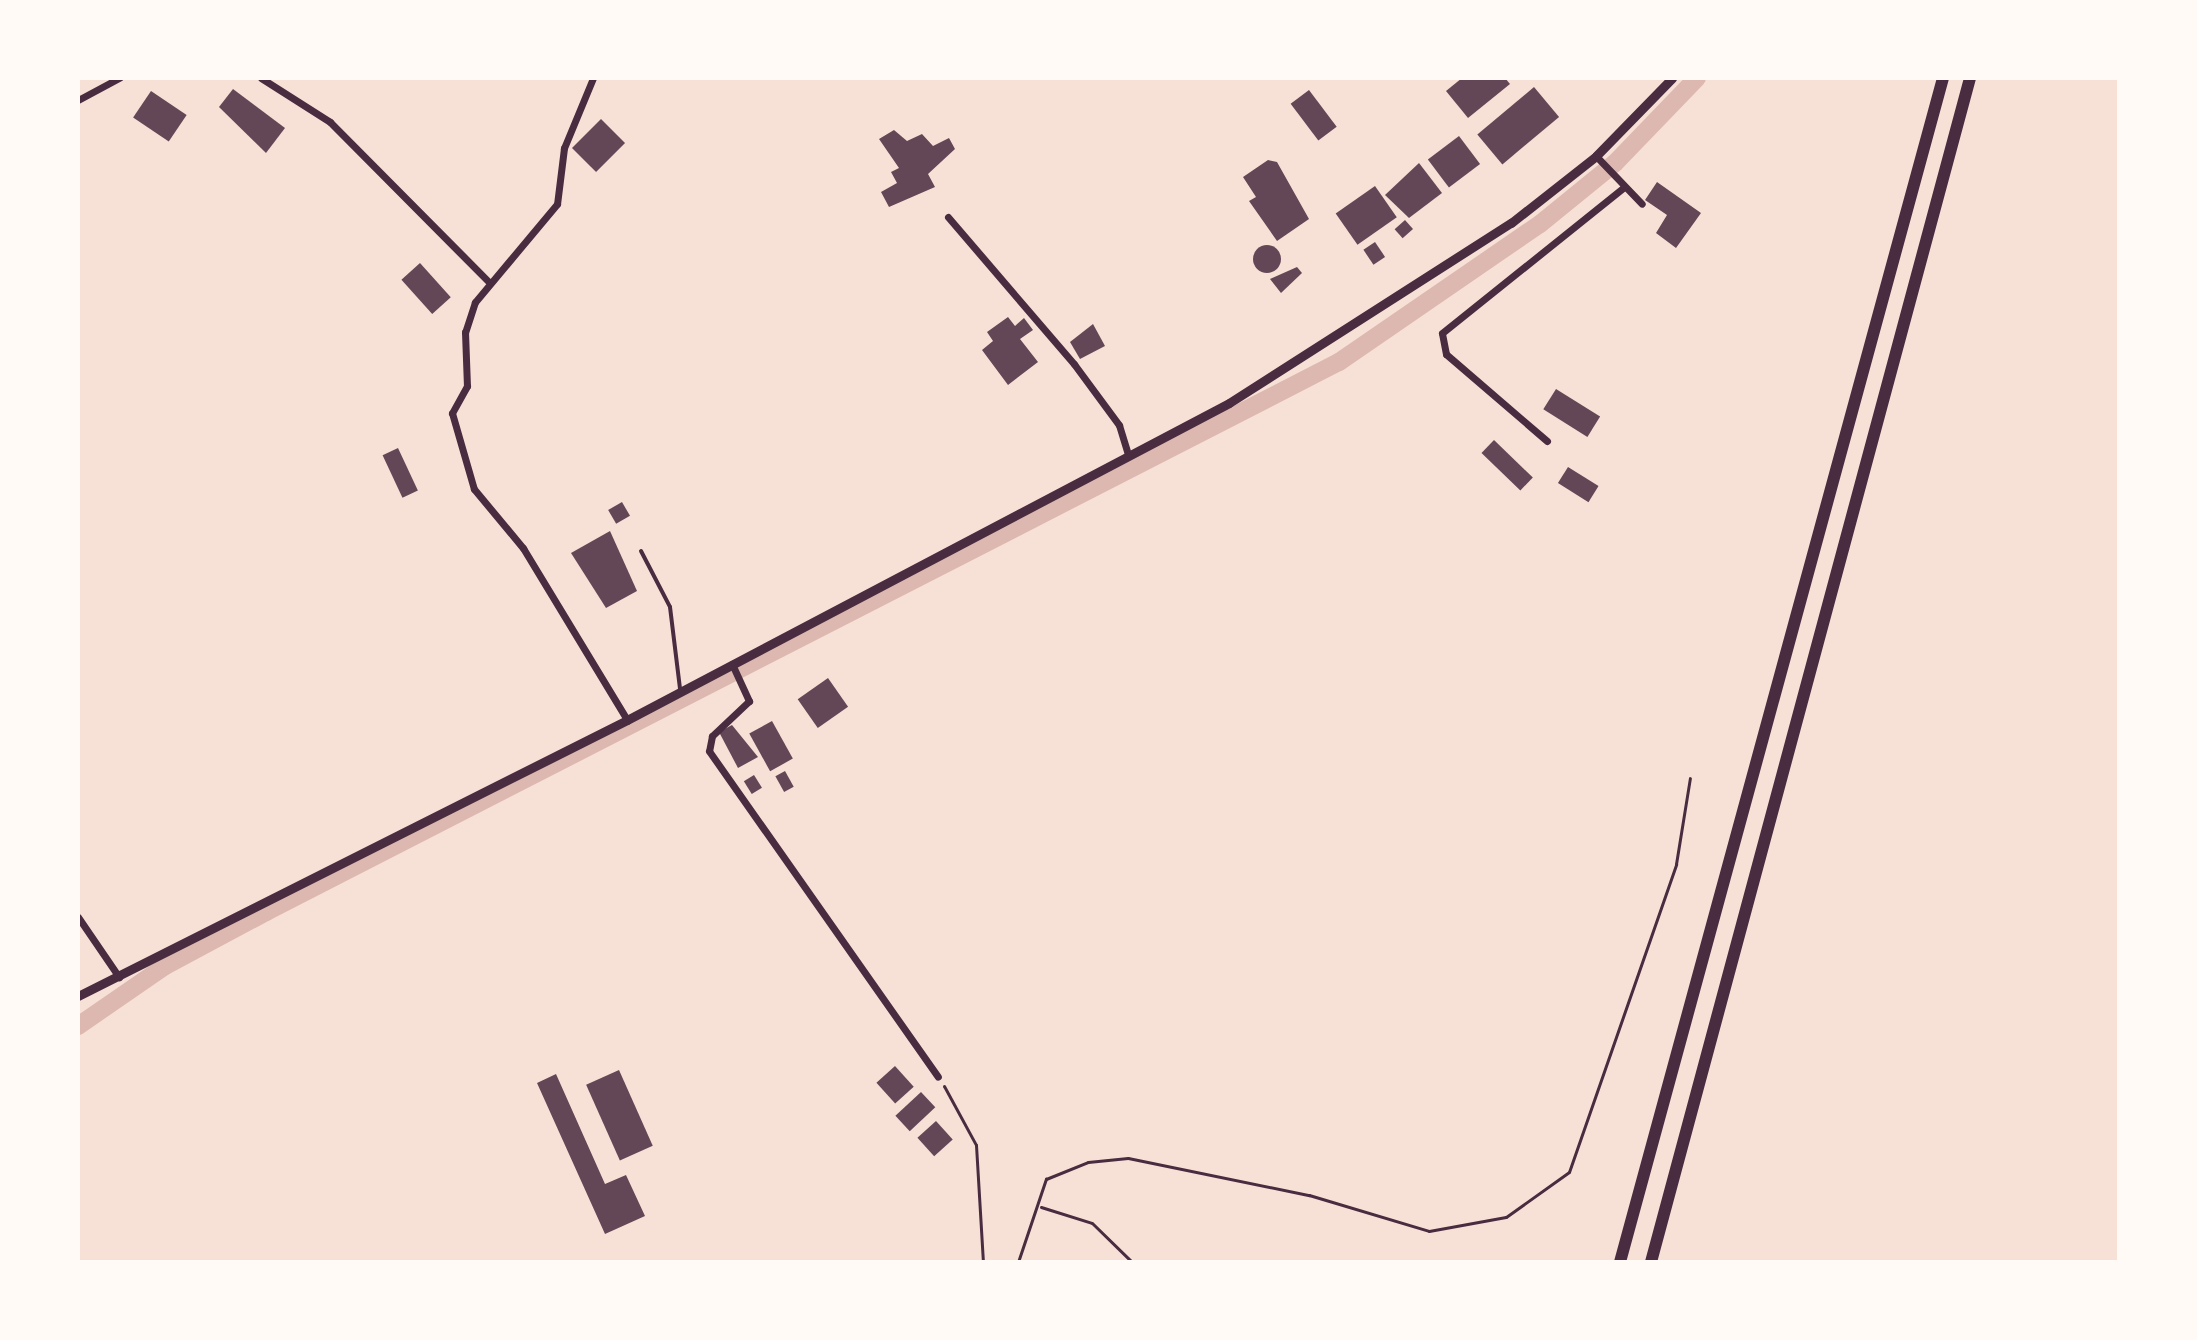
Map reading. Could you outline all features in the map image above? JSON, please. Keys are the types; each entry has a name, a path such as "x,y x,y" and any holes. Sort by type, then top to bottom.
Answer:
{"main road":[{"path":"1620,1262 1943,78"},
{"path":"1651,1262 1970,78"}],"street":[{"path":"78,100 119,78"},
{"path":"261,78 330,122 489,282"},
{"path":"593,78 564,148 557,204 489,282 465,332 467,386 452,413 458,448 474,489 523,548 627,720"},
{"path":"78,996 627,720 1229,403 1439,273 1596,156 1672,78"},
{"path":"1596,156 1642,204"},
{"path":"1547,441 1446,354 1442,333 1624,187"},
{"path":"948,217 1074,364 1119,425 1128,455"},
{"path":"732,664 746,693 746,709 712,736 709,751 938,1077"},
{"path":"78,917 119,977"}],"lane":[{"path":"641,551 670,607 681,692"}],"path":[{"path":"1018,1262 1041,1207 1046,1179 1088,1162 1128,1158 1309,1195 1429,1231 1506,1217 1569,1172 1676,864 1690,778"},
{"path":"938,1077 976,1145 983,1262"},
{"path":"1041,1207 1092,1223 1131,1262"}],"building":[{"path":"1462,78 1505,78 1510,84 1468,118 1446,91"},
{"path":"1534,87 1559,117 1502,164 1477,135"},
{"path":"233,89 285,128 266,153 219,107"},
{"path":"1309,90 1337,127 1318,141 1291,104"},
{"path":"151,91 187,115 169,142 133,118"},
{"path":"601,119 625,143 596,172 572,148"},
{"path":"894,130 907,141 922,134 933,146 949,138 955,149 928,174 935,187 889,207 881,192 897,183 891,172 899,168 879,139"},
{"path":"1459,136 1480,164 1449,187 1428,159"},
{"path":"1268,160 1277,162 1309,219 1277,241 1249,201 1256,197 1243,177"},
{"path":"1419,163 1442,193 1409,218 1385,195"},
{"path":"1657,182 1701,213 1676,248 1656,233 1667,215 1645,200"},
{"path":"1375,186 1397,217 1357,245 1336,214"},
{"path":"1405,220 1413,229 1403,238 1395,229"},
{"path":"1375,242 1385,257 1373,265 1363,250"},
{"path":"1267,245 1277,249 1281,259 1277,269 1267,273 1257,269 1253,259 1257,249"},
{"path":"420,263 451,297 432,314 401,280"},
{"path":"1297,267 1302,273 1281,293 1270,279"},
{"path":"1008,317 1015,326 1024,318 1033,330 1020,339 1038,362 1008,385 982,350 993,341 987,332"},
{"path":"1093,324 1105,346 1080,359 1070,342"},
{"path":"1556,389 1600,417 1587,437 1543,409"},
{"path":"1494,440 1533,478 1520,490 1481,453"},
{"path":"398,448 418,491 402,498 383,455"},
{"path":"1568,467 1599,486 1588,502 1558,483"},
{"path":"622,502 630,516 616,524 608,510"},
{"path":"610,531 637,591 606,608 571,553"},
{"path":"828,678 848,707 818,728 798,699"},
{"path":"772,721 793,759 770,771 749,734"},
{"path":"732,725 758,757 738,768 719,732"},
{"path":"785,771 794,787 784,792 775,776"},
{"path":"754,775 762,788 752,794 744,781"},
{"path":"895,1066 914,1087 895,1104 876,1083"},
{"path":"619,1070 653,1146 620,1160 586,1085"},
{"path":"556,1074 605,1184 626,1175 645,1216 605,1234 537,1083"},
{"path":"921,1092 935,1107 910,1131 895,1116"},
{"path":"936,1121 953,1140 934,1156 917,1138"}],"waterway":[{"path":"78,1026 165,966 266,912 1339,362 1540,224 1615,163 1697,78"}]}
